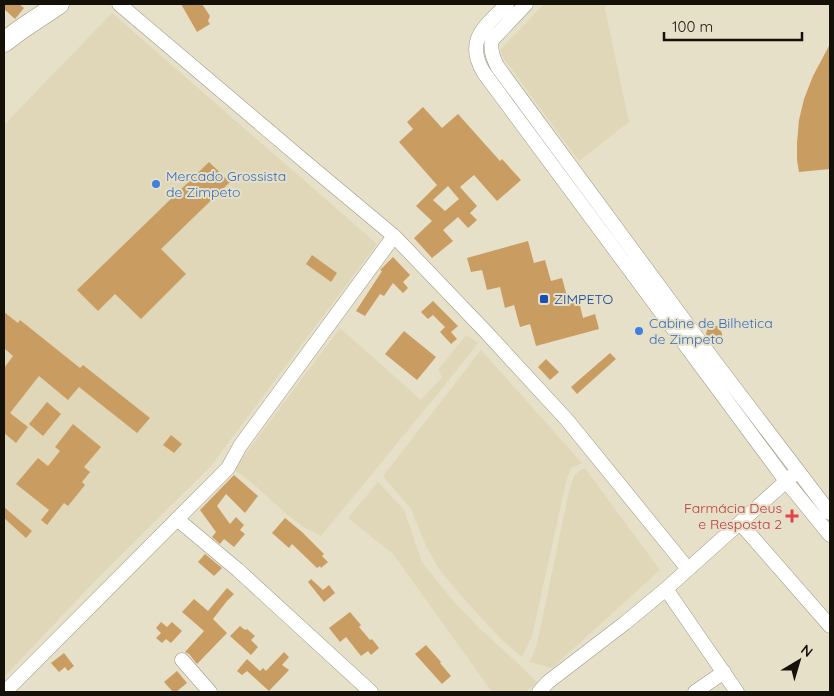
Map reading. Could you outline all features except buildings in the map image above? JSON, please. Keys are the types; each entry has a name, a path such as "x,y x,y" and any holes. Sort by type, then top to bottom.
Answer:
{"highway":[{"path":"4,42 59,4"}],"street":[{"path":"119,4 394,236 567,420 688,568"},
{"path":"507,4 481,33 476,43 478,63 490,82 786,481 830,535"},
{"path":"526,4 492,40 490,47 492,57 497,66 715,362 830,513"},
{"path":"5,692 228,468 240,446 394,236"},
{"path":"539,692 548,682 666,589 798,472"},
{"path":"177,519 238,570 371,692"},
{"path":"740,523 830,626"},
{"path":"666,589 737,692"},
{"path":"182,660 210,692"},
{"path":"695,692 724,672"}],"shaded area":[{"path":"544,4 604,4 629,122 579,161 502,56 501,49"},
{"name":"Mercado Grossista de Zimpeto","path":"112,13 377,244 211,466 94,582 4,677 4,125"},
{"path":"340,328 421,400 442,377 438,370 466,335 478,343 321,536 302,526 285,513 234,469"},
{"path":"481,350 582,463 571,468 566,482 532,636 522,657 500,638 439,569 426,546 411,509 383,476"},
{"path":"585,468 660,570 552,668 530,662 537,644 569,491 574,476"},
{"path":"378,482 404,510 422,562 450,597 479,628 538,683 525,692 492,692 393,554 348,518"}],"place":[{"name":"Mercado Grossista de Zimpeto","path":"156,184"},
{"name":"ZIMPETO","path":"544,299"},
{"name":"Cabine de Bilhetica de Zimpeto","path":"639,331"},
{"name":"Farmácia Deus e Resposta 2","path":"792,516"}]}
